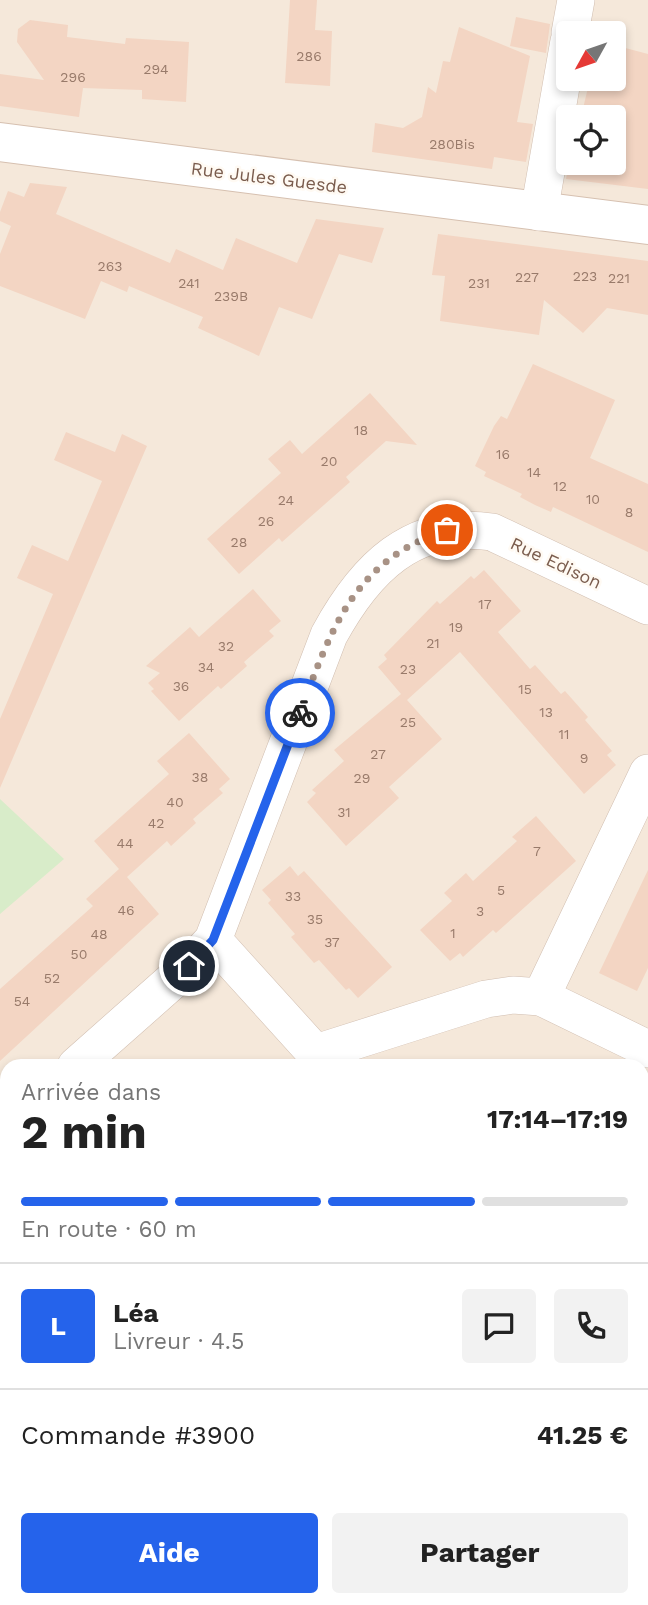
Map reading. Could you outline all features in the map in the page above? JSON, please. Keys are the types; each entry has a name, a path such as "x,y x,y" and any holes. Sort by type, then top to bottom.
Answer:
{"main road":[{"name":"Rue Jules Guesde","path":"0,142 648,225"}],"street":[{"path":"572,21 576,0"},
{"path":"538,212 560,91"},
{"name":"Rue Edison","path":"84,1059 189,966 213,940 330,635 360,587 398,551 419,539 447,530 492,533 648,606"},
{"path":"541,998 648,773"},
{"path":"213,940 321,1059 485,999 513,995 541,998 648,1049"}],"shaded area":[{"path":"0,0 648,0 648,1059 0,1059"}],"green space":[{"path":"0,799 64,859 0,914"}],"building":[{"path":"290,0 317,0 315,30 332,31 330,86 285,83"},
{"path":"516,17 550,24 546,53 510,46"},
{"path":"30,20 68,25 67,37 125,44 126,38 189,42 186,102 142,99 142,90 83,88 79,117 0,106 0,74 44,80 17,42 18,29"},
{"path":"459,27 530,56 517,122 533,124 526,162 494,157 492,169 372,152 375,123 403,128 422,117 428,87 436,93 443,61 450,62"},
{"path":"626,48 648,54 648,189 566,179 567,175 626,175 626,105 584,105 587,91 626,91"},
{"path":"30,183 67,187 56,214 170,263 176,249 223,270 236,238 297,263 316,219 384,228 372,263 339,254 312,319 279,307 259,356 198,328 203,317 129,286 127,292 101,281 85,319 0,286 0,254 11,226 0,221 0,212 8,191 24,197"},
{"path":"438,234 648,261 648,315 607,308 583,333 544,300 539,335 440,321 445,276 432,275"},
{"path":"533,364 615,400 590,458 648,484 648,552 553,507 551,512 535,505 520,497 522,494 484,476 486,472 475,466 494,426 501,416 507,419"},
{"path":"370,393 417,445 386,441 346,477 350,482 282,542 279,538 239,574 207,539 281,473 268,459 290,440 302,454"},
{"path":"66,432 115,452 122,434 147,446 0,788 0,719 53,594 17,578 32,545 68,561 102,481 54,460"},
{"path":"484,570 521,611 498,632 530,669 535,665 561,694 565,691 588,717 585,720 612,751 607,755 616,765 584,794 460,652 407,700 442,739 389,787 399,798 346,846 307,802 316,793 312,790 344,761 334,750 401,694 378,667 387,659 384,655 437,601 440,604 471,576 474,579"},
{"path":"253,589 281,621 269,631 274,636 244,662 247,666 221,689 218,686 179,721 151,691 154,689 148,683 160,673 146,666 190,627 199,637"},
{"path":"189,733 230,779 219,789 223,793 193,819 196,823 171,846 167,841 127,877 159,914 0,1059 0,989 93,906 86,899 119,869 94,841 169,774 157,761"},
{"path":"536,816 576,861 496,933 493,930 463,957 460,953 450,961 420,930 452,901 444,893 466,873 473,881 517,841 512,837"},
{"path":"290,866 298,876 304,871 392,967 358,998 349,988 346,990 319,960 314,963 291,937 295,934 268,903 271,900 262,890"},
{"path":"648,870 648,968 637,991 599,973"}],"way so far":[{"path":"300,713 330,635 360,587 379,566 398,551 419,539 447,530"}],"route":[{"path":"189,966 213,940 300,713"}]}
